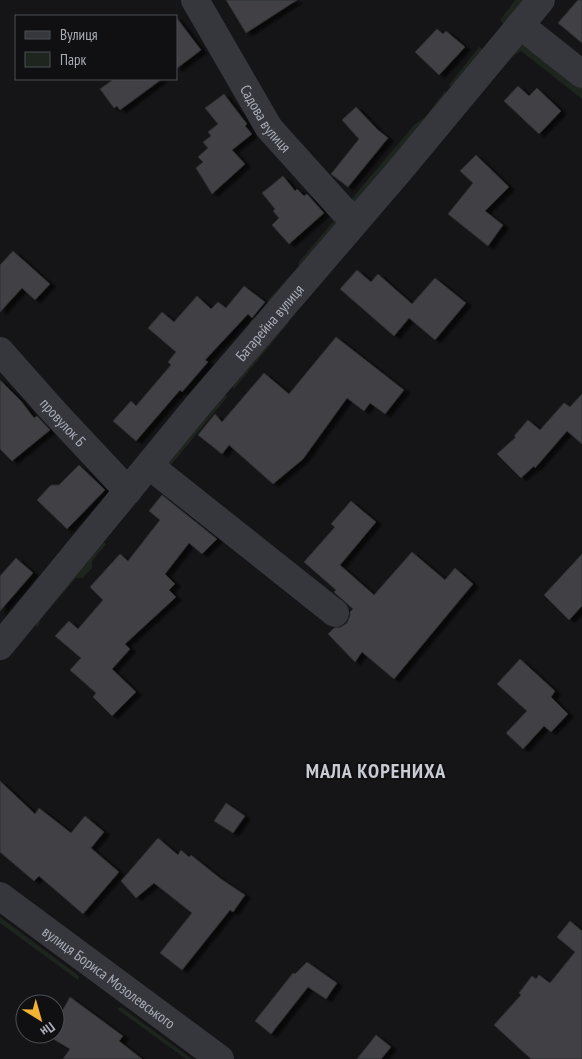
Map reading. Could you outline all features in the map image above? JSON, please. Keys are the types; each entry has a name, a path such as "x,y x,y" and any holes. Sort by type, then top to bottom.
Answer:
{"street":[{"name":"Садова вулиця","path":"195,0 269,128 342,209 355,220"},
{"name":"Батарейна вулиця","path":"0,646 150,466 199,404 355,220 400,170 541,0"},
{"path":"520,25 582,74"},
{"name":"провулок Б","path":"0,351 128,491"},
{"path":"150,466 335,613"},
{"name":"вулиця Бориса Мозолевського","path":"0,896 220,1059"}],"green space":[{"path":"208,0 258,85 291,135 318,169 349,202 414,125 425,117 445,91 450,98 374,188 356,207 347,207 337,198 286,137 244,70 205,2"},
{"path":"515,0 532,0 505,26 500,20"},
{"path":"521,42 582,85 582,99 521,51 507,60 430,156 425,152"},
{"path":"479,47 488,52 455,91 449,85"},
{"path":"337,217 341,220 256,327 250,322 299,266 298,263"},
{"path":"285,316 290,321 234,389 229,381"},
{"path":"218,394 228,396 170,466 164,470 168,455"},
{"path":"99,539 106,544 92,561 92,568 83,578 76,578 41,619 38,627 30,621"},
{"path":"0,917 79,976 78,980 0,923"},
{"path":"121,1007 192,1059 186,1059 117,1009"}],"building":[{"path":"226,0 297,0 246,33"},
{"path":"578,0 582,0 582,43 558,23"},
{"path":"178,20 201,50 178,67"},
{"path":"437,29 443,34 446,31 465,47 439,75 415,52"},
{"path":"113,80 161,80 120,110 117,106 114,108 100,89"},
{"path":"518,86 529,96 537,88 561,111 539,134 504,101"},
{"path":"224,94 247,124 245,126 252,134 232,150 245,164 212,194 196,168 203,162 198,157 208,148 203,142 211,136 208,132 218,124 205,108"},
{"path":"356,107 388,138 348,187 331,174 359,139 342,120"},
{"path":"476,155 509,187 485,211 503,225 488,246 448,214 473,183 460,171"},
{"path":"283,176 295,191 297,189 304,196 307,194 324,213 289,244 272,225 279,218 273,211 275,209 262,193"},
{"path":"13,251 50,284 35,300 22,288 0,312 0,265"},
{"path":"357,270 371,282 378,274 412,304 435,278 466,303 435,340 409,318 394,336 340,289"},
{"path":"244,286 265,302 252,318 248,314 205,360 208,362 182,392 180,390 136,441 113,421 131,401 136,406 171,365 168,362 176,352 148,328 162,312 174,322 197,296 211,309 218,302 226,308"},
{"path":"336,337 404,390 385,414 370,403 364,411 347,398 303,459 273,484 229,445 222,454 198,435 215,414 222,422 264,373 289,394"},
{"path":"0,380 21,401 34,418 37,416 50,430 12,461 0,449"},
{"path":"582,394 582,444 567,431 535,468 534,466 521,478 497,454 516,437 514,436 528,420 540,430 564,403 570,407"},
{"path":"79,465 105,490 67,529 37,500 51,485 59,485"},
{"path":"162,495 217,539 202,554 189,543 165,574 175,584 169,590 176,597 125,644 130,649 112,669 136,692 112,716 93,697 96,693 70,670 81,658 55,636 69,621 78,629 103,600 90,587 120,554 128,561 160,520 149,511"},
{"path":"351,501 376,522 340,565 374,595 412,552 445,580 455,568 473,584 394,679 362,652 355,662 328,634 334,628 341,627 347,623 350,612 353,609 334,592 336,590 304,562 335,527 331,524"},
{"path":"582,554 582,606 569,620 544,595"},
{"path":"16,558 33,573 0,611 0,576"},
{"path":"520,659 555,691 551,697 568,714 551,732 544,726 523,749 506,733 527,711 497,684"},
{"path":"0,781 35,814 39,808 71,833 85,816 104,832 91,848 119,872 83,914 39,876 34,881 0,852"},
{"path":"226,803 245,816 233,833 214,821"},
{"path":"158,838 178,855 181,850 189,857 191,855 245,895 233,912 230,910 182,970 160,953 192,913 154,883 136,898 121,881"},
{"path":"570,921 582,931 582,1059 531,1059 494,1025 521,995 519,993 532,976 536,979 539,975 550,983 575,952 557,937"},
{"path":"307,962 337,983 326,999 308,987 271,1034 255,1021 293,973 295,974"},
{"path":"70,997 123,1036 119,1041 142,1059 63,1059 70,1049 62,1044 65,1044 65,1006"},
{"path":"376,1035 391,1047 381,1059 357,1059"}],"district":[{"name":"МАЛА КОРЕНИХА","path":"376,771"}]}
